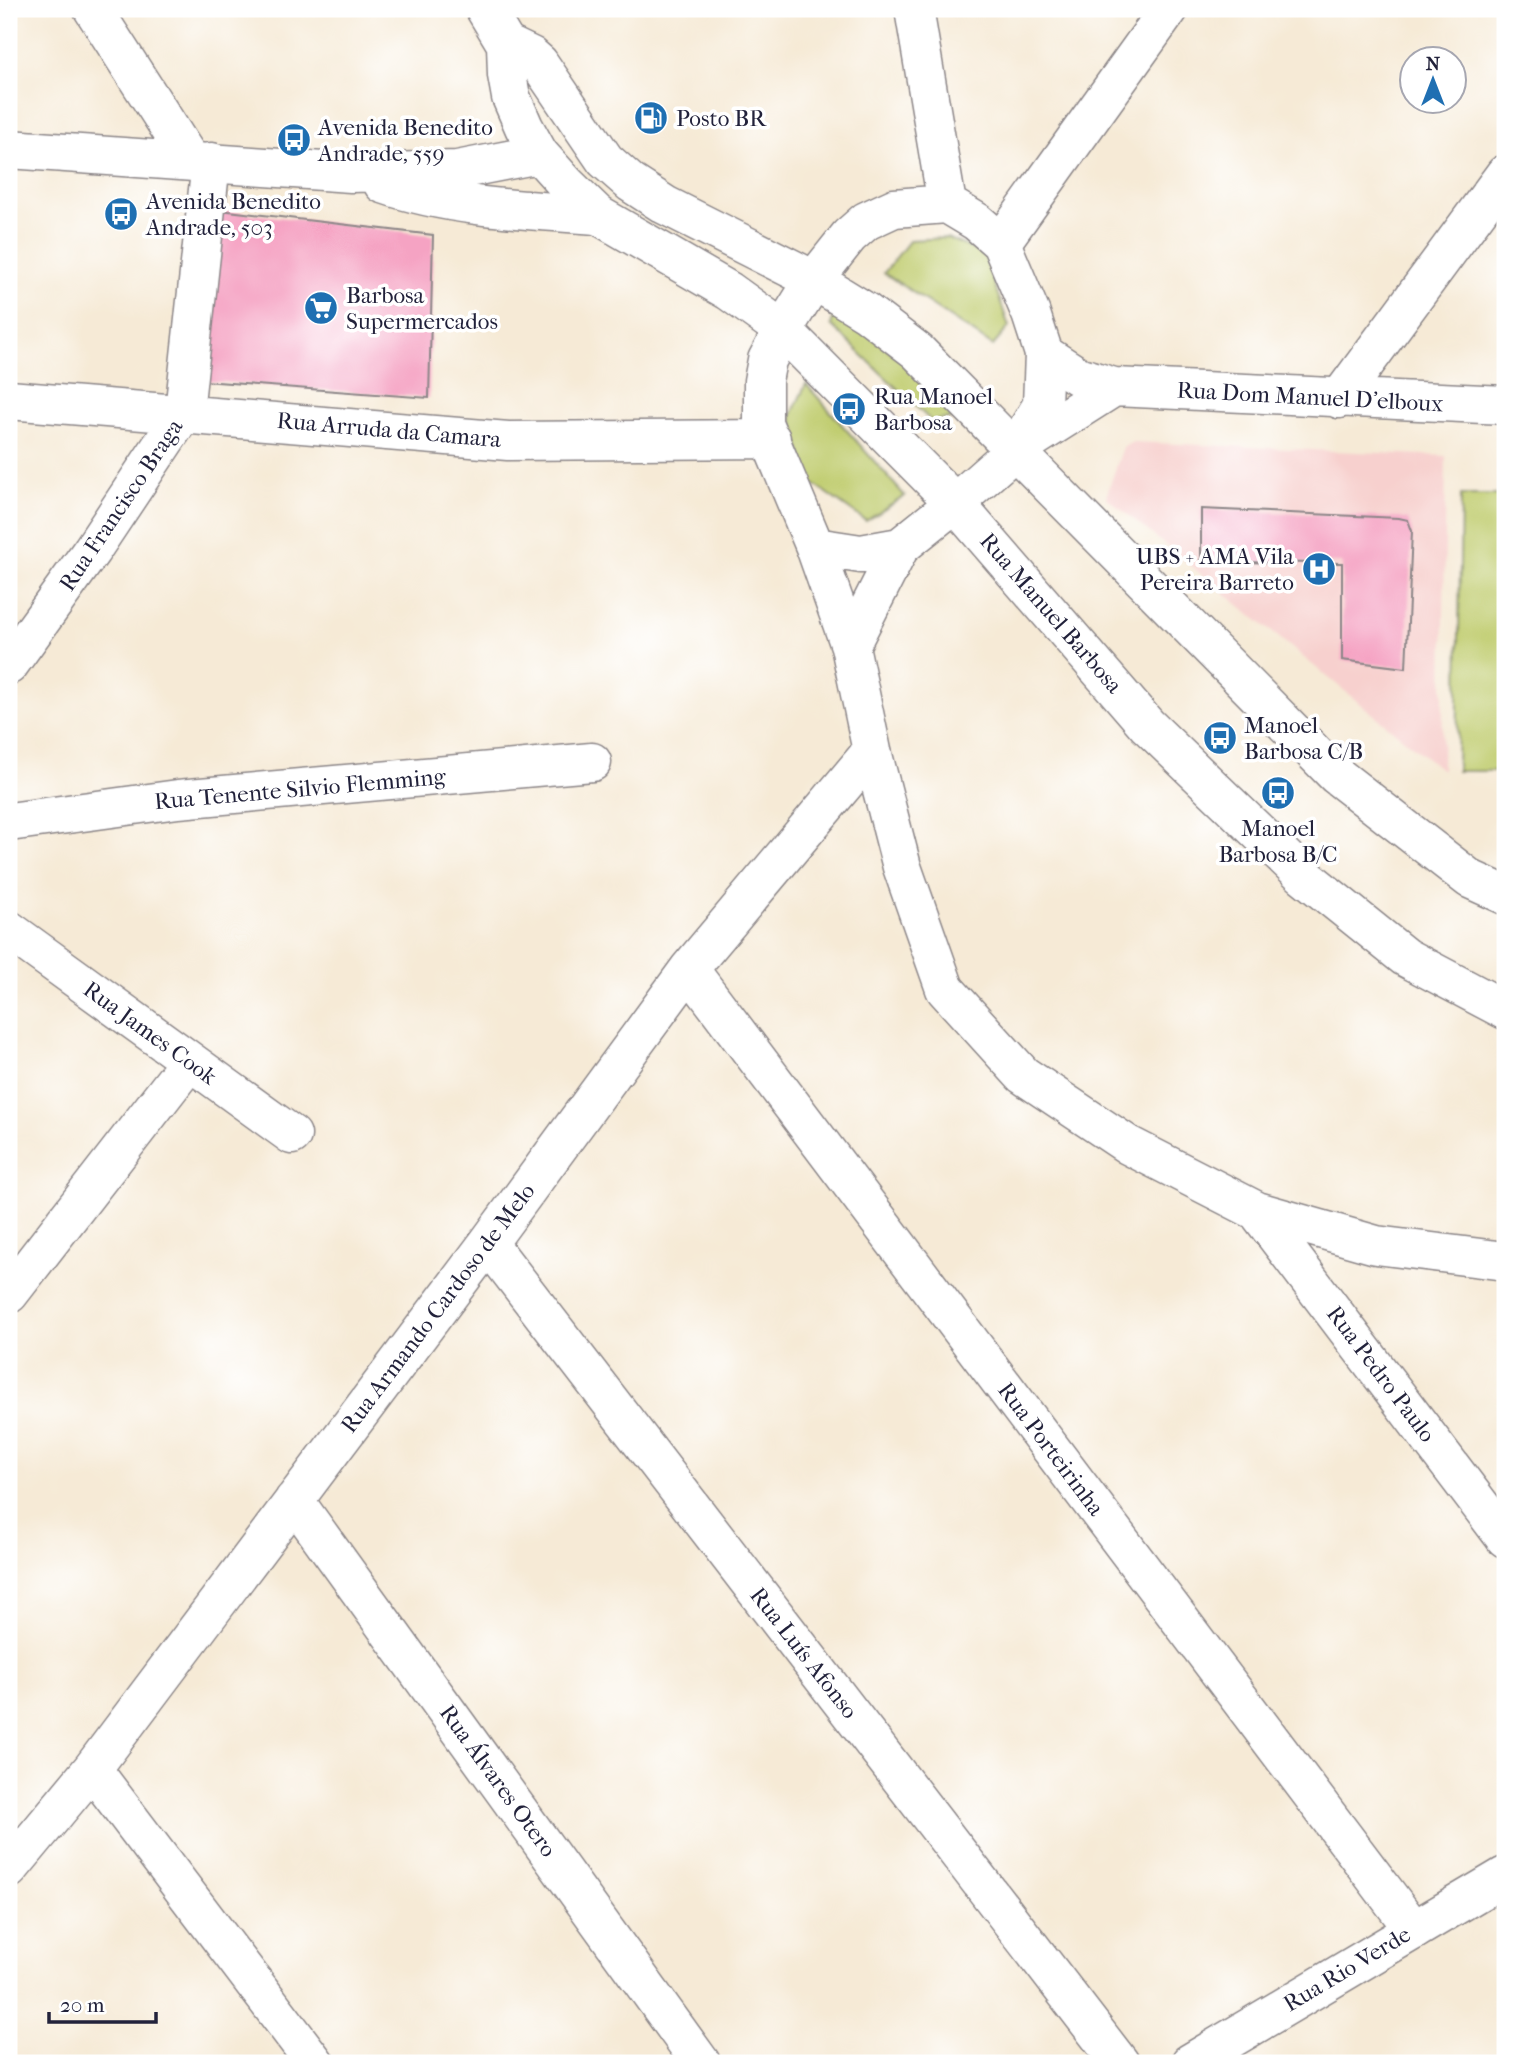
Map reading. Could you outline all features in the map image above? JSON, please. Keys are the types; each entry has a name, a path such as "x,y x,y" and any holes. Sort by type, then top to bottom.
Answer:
{"street":[{"path":"93,9 200,161"},
{"path":"485,9 506,44 511,97 524,127 540,154 598,215"},
{"path":"914,9 947,204"},
{"path":"1001,243 1169,9"},
{"path":"506,44 531,55 539,63 605,160 631,183 665,205 814,279 866,312 916,351 1336,775 1470,878 1505,895"},
{"path":"9,149 351,173 457,170 540,154 605,160"},
{"name":"Rua Francisco Braga","path":"9,665 92,550 184,412 200,161"},
{"path":"351,173 412,194 446,200 510,209 598,215"},
{"path":"1339,399 1505,174"},
{"path":"1016,450 1042,405 1044,354 1031,314 1001,243 977,222 947,204 894,208 866,221 849,236 814,279 767,359 763,382 763,423 815,547 850,646 872,751 902,867 945,989 1023,1075 1128,1145 1257,1211 1376,1245 1505,1261"},
{"name":"Rua Manuel Barbosa","path":"598,215 729,291 783,331 955,503 1147,724 1303,875 1405,957 1505,1010"},
{"name":"Rua Dom Manuel D'elboux","path":"1044,354 1078,376 1114,387 1505,405"},
{"path":"850,646 900,547 1016,450 1114,387"},
{"name":"Rua Arruda da Camara","path":"9,400 184,412 508,441 771,439"},
{"path":"815,547 861,554 900,547"},
{"name":"Rua Armando Cardoso de Melo","path":"9,1869 92,1769 488,1243 689,969 872,751"},
{"name":"Rua Tenente Silvio Flemming","path":"9,822 178,799 592,762"},
{"name":"Rua James Cook","path":"9,930 292,1135"},
{"name":"Rua Porteirinha","path":"689,969 1414,1930"},
{"path":"9,1294 189,1062"},
{"name":"Rua Pedro Paulo","path":"1257,1211 1505,1538"},
{"name":"Rua Luís Afonso","path":"488,1243 1121,2063"},
{"name":"Rua Álvares Otero","path":"294,1500 701,2063"},
{"path":"92,1769 315,2063"},
{"name":"Rua Rio Verde","path":"1190,2063 1505,1876"}],"shaded area":[{"name":"UBS + AMA Vila Pereira Barreto","path":"1133,442 1446,456 1442,770 1106,497 1123,447"}],"green space":[{"path":"947,238 984,254 1009,327 993,346 884,273 910,240"},
{"path":"836,309 961,406 955,418 931,421 831,325"},
{"path":"806,384 905,496 866,521 809,481 791,416"},
{"path":"1461,495 1505,495 1505,771 1457,771"}],"building":[{"name":"Barbosa Supermercados","path":"220,210 433,235 429,398 204,381"},
{"path":"1201,509 1408,520 1412,531 1406,668 1342,660 1342,563 1201,562"}],"place":[{"name":"Posto BR","path":"651,118"},
{"name":"Avenida Benedito Andrade, 559","path":"294,140"},
{"name":"Avenida Benedito Andrade, 503","path":"121,214"},
{"name":"Barbosa Supermercados","path":"321,308"},
{"name":"Rua Manoel Barbosa","path":"849,409"},
{"name":"UBS + AMA Vila Pereira Barreto","path":"1319,569"},
{"name":"Manoel Barbosa C/B","path":"1220,738"},
{"name":"Manoel Barbosa B/C","path":"1278,793"}]}
